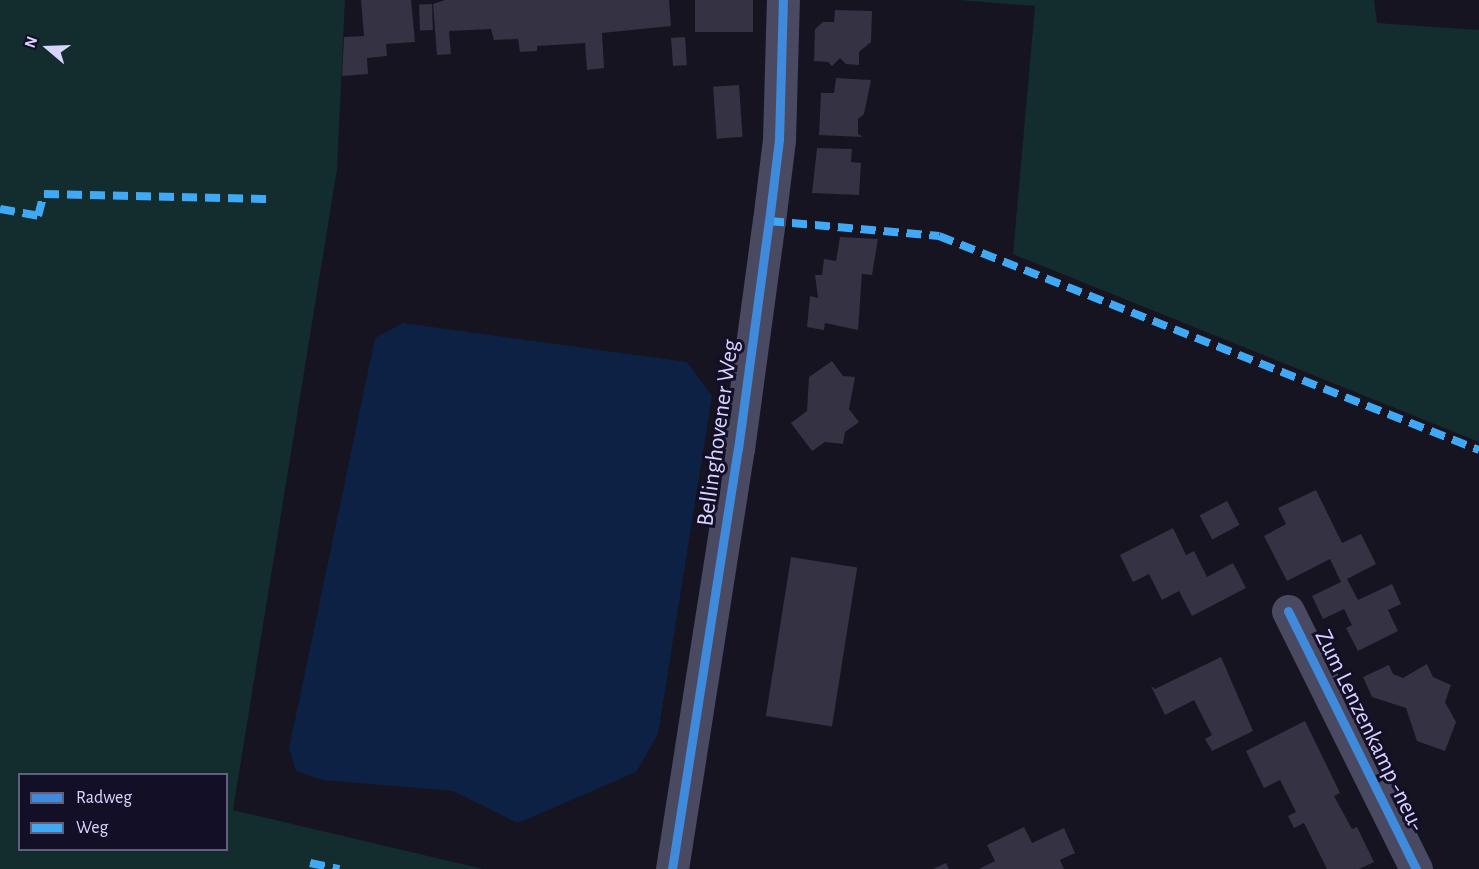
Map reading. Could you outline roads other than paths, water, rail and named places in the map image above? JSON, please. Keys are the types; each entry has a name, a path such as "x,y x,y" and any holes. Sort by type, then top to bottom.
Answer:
{"street":[{"name":"Bellinghovener Weg","path":"672,869 738,449 769,221 778,140 783,0"},
{"name":"Zum Lenzenkamp -neu-","path":"1288,611 1416,869"}],"water":[{"path":"403,323 687,362 712,396 658,734 636,772 518,823 453,791 323,780 296,771 289,749 375,338"}]}
